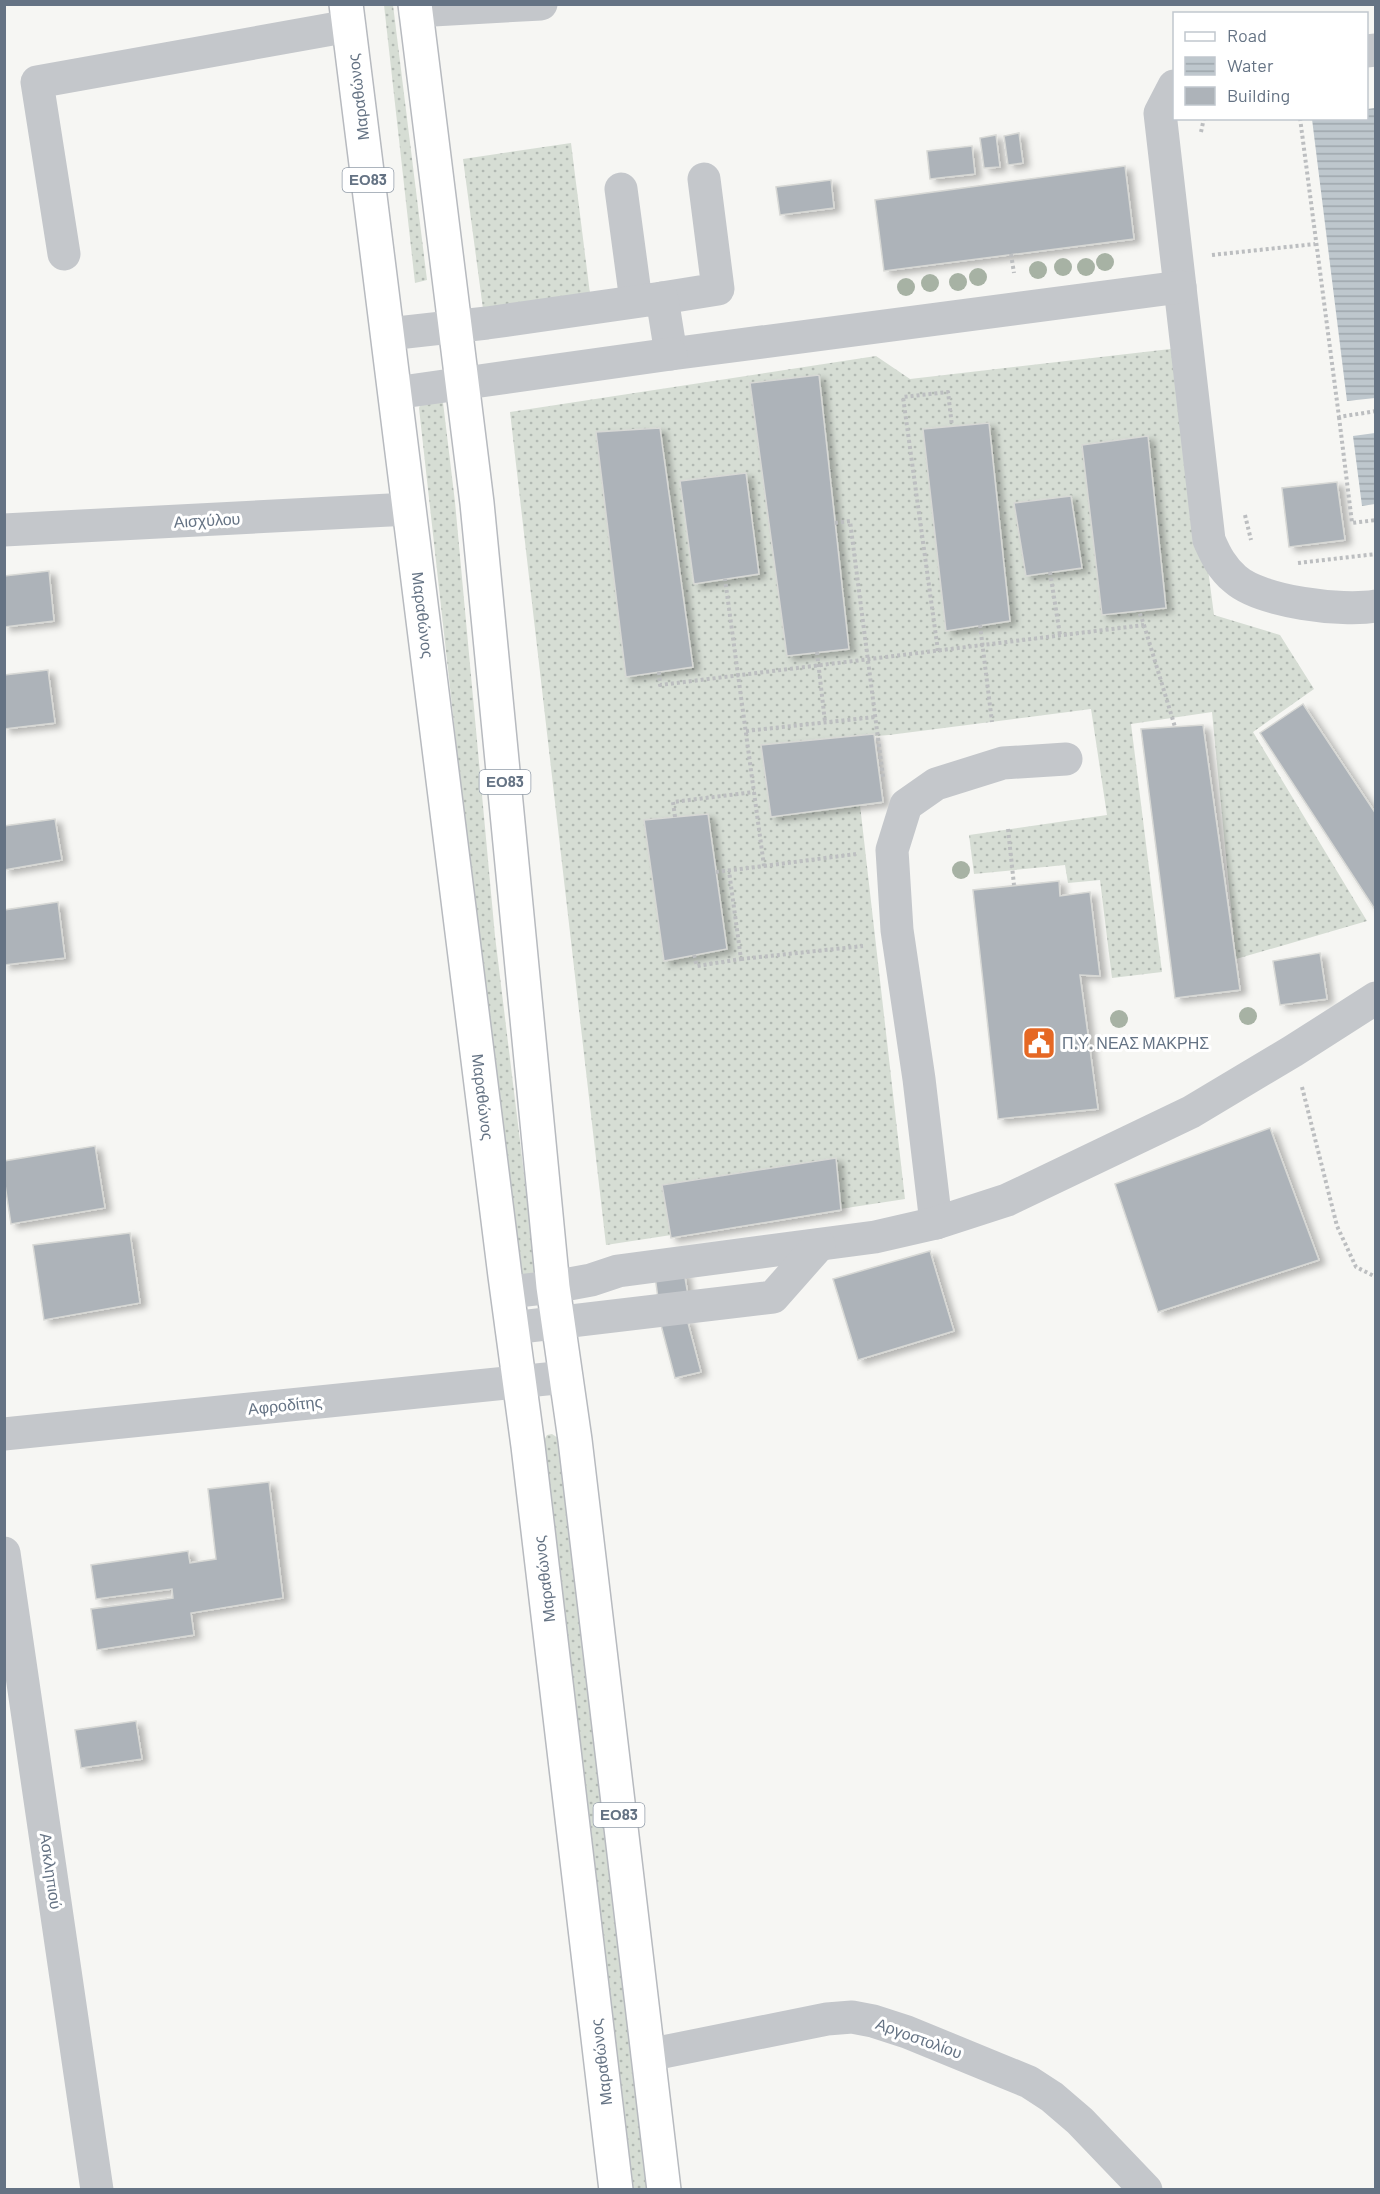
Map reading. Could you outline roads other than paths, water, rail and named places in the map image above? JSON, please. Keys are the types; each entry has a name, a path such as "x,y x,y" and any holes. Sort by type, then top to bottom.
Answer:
{"main road":[{"name":"ΕΟ83","path":"415,8 482,550 553,1287 566,1377 664,2190"},
{"name":"Μαραθώνος","path":"348,15 508,1292 616,2190"}],"street":[{"path":"415,8 540,4"},
{"path":"64,254 37,82 348,15"},
{"path":"1173,88 1160,113 1209,540 1219,563 1236,580 1262,594 1331,607 1376,606"},
{"path":"387,334 487,323 718,289 704,179"},
{"path":"621,189 649,300 670,354"},
{"path":"395,393 670,354 1179,273"},
{"name":"Αισχύλου","path":"4,530 409,509"},
{"path":"936,1223 919,1079 898,942 892,850 906,805 936,784 1003,763 1066,759"},
{"path":"508,1292 591,1280 618,1271 875,1237 936,1223 1007,1200 1191,1112 1376,998"},
{"path":"512,1328 773,1297 819,1245"},
{"path":"618,1271 623,1314"},
{"name":"Αφροδίτης","path":"4,1434 566,1377"},
{"name":"Ασκληπιού","path":"4,1553 97,2190"},
{"name":"Αργοστολίου","path":"648,2055 827,2019 852,2018 873,2021 907,2032 1014,2075 1044,2091 1080,2121 1146,2190"}],"water":[{"path":"1375,108 1375,398 1347,401 1312,120 1368,120 1368,109"},
{"path":"1375,433 1375,504 1362,506 1353,436"}],"place":[{"name":"Π.Υ. ΝΕΑΣ ΜΑΚΡΗΣ","path":"1039,1043"}]}
